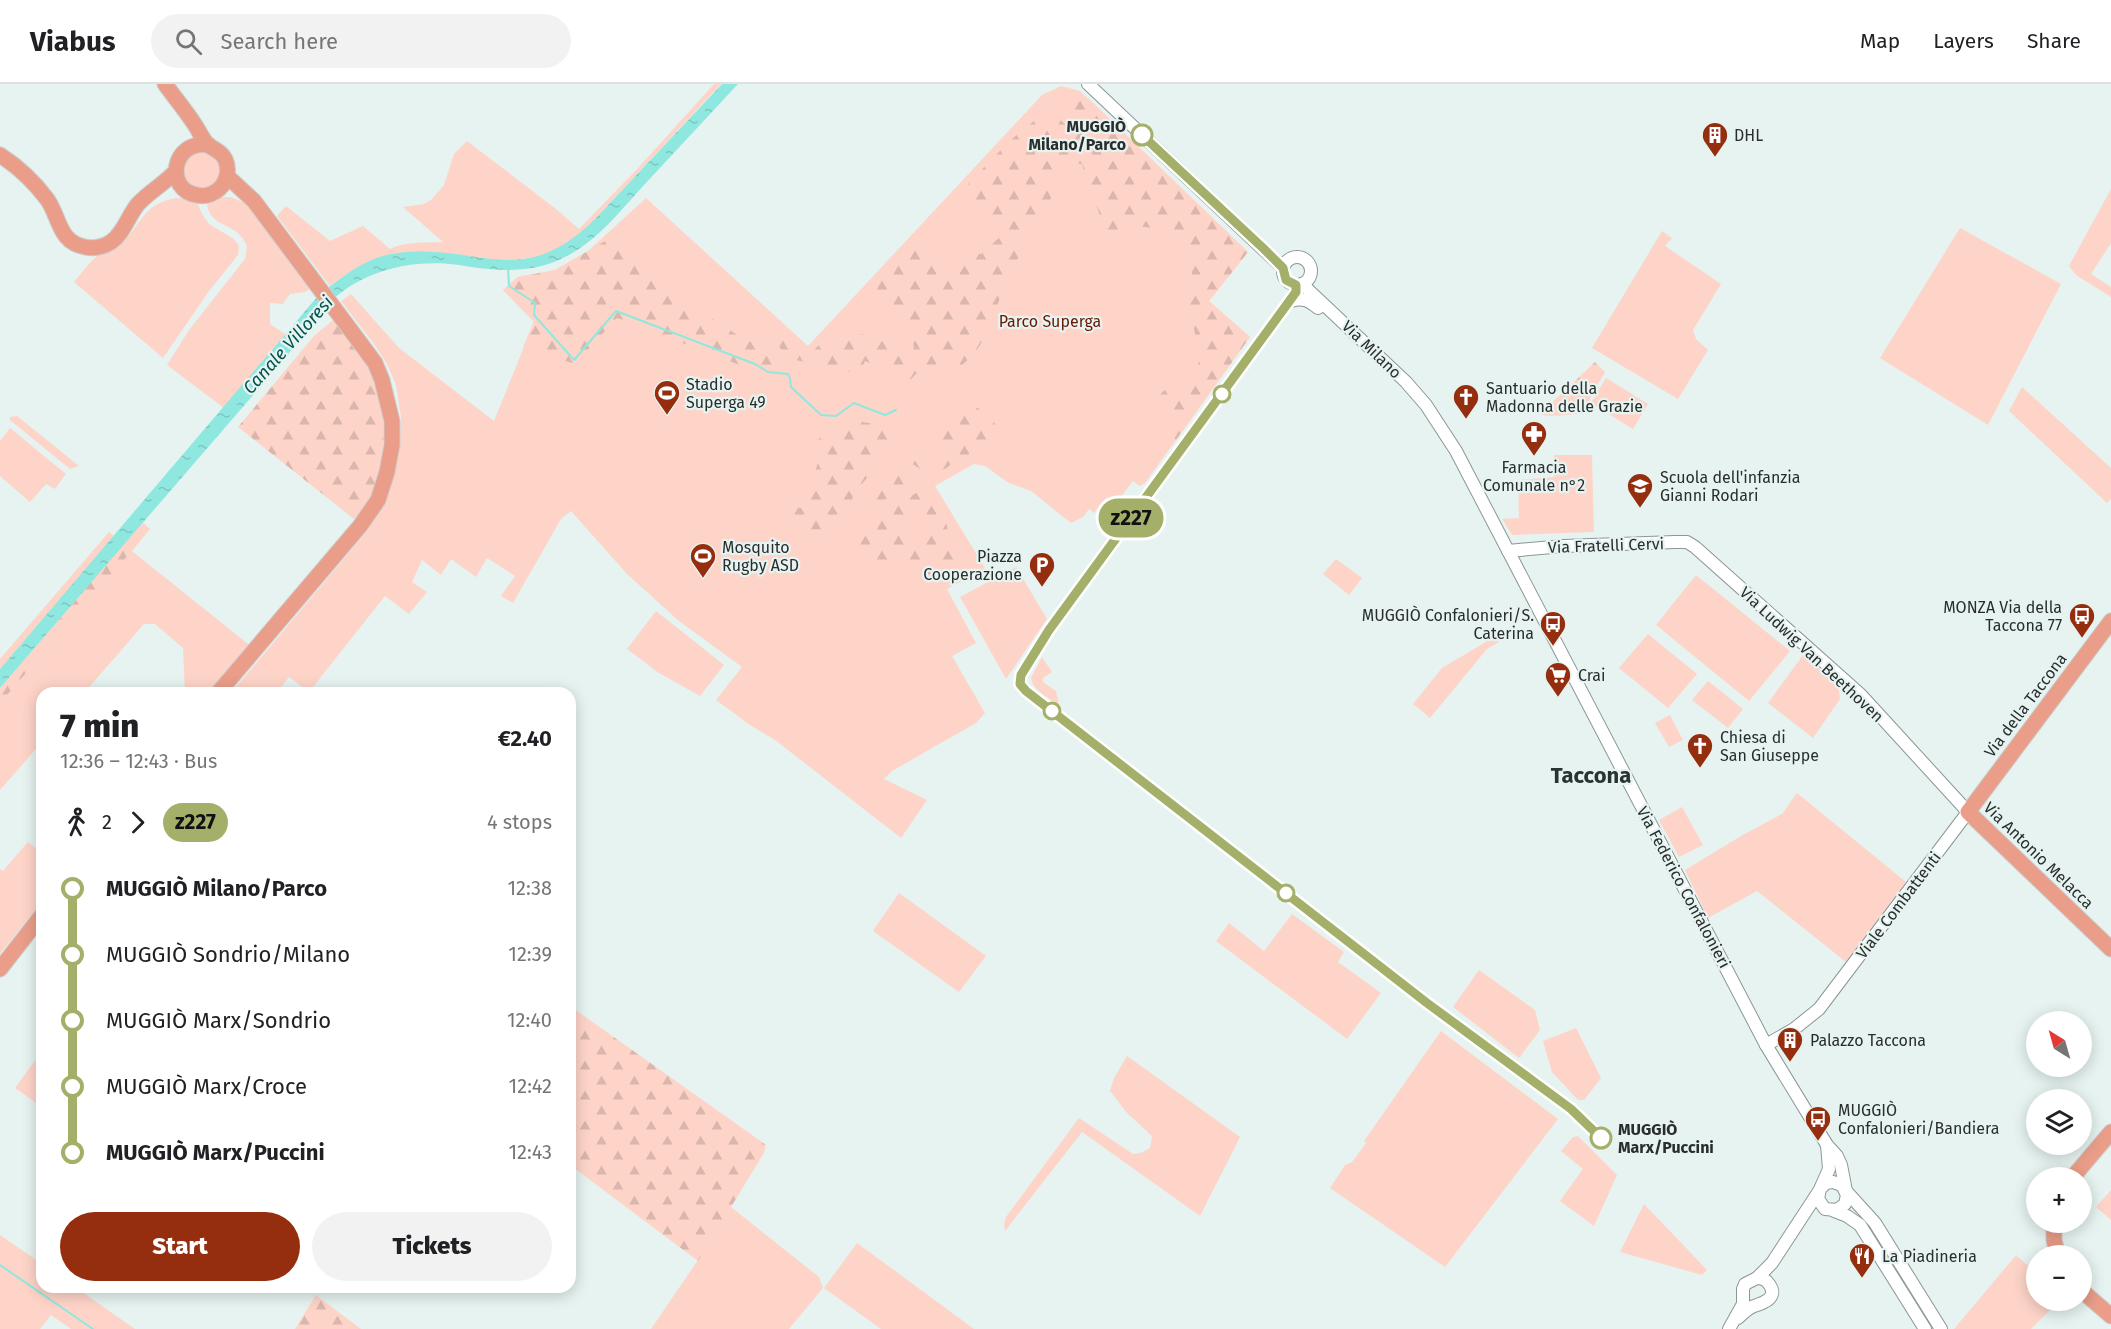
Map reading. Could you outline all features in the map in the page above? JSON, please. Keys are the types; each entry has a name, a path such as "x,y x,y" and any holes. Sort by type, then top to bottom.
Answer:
{"main road":[{"path":"169,89 209,145 224,157 227,176 216,191 201,196 194,195 180,183 176,171 178,160 185,150 188,135 186,124 169,89"},
{"path":"185,150 194,145 209,145"},
{"path":"0,155 39,189 50,204 61,231 71,242 81,247 97,248 115,239 134,209 176,171"},
{"path":"223,687 360,526 378,500 392,445 392,421 387,395 375,363 254,201 227,176"},
{"path":"155,190 185,189"},
{"path":"216,191 240,197 261,211"},
{"name":"Via della Taccona","path":"1968,812 2111,621"},
{"name":"Via Antonio Melacca","path":"1968,812 2111,949"},
{"path":"0,969 36,923"},
{"path":"2081,1167 2111,1132"},
{"path":"2092,1300 2111,1316"}],"street":[{"path":"1088,84 1264,249 1286,264"},
{"path":"1296,257 1305,260 1310,269 1305,281 1296,285 1289,282 1283,275 1286,264 1296,257"},
{"name":"Via Milano","path":"1305,281 1316,296 1406,382 1426,405"},
{"path":"1291,301 1302,298 1309,301 1347,326"},
{"name":"Via Federico Confalonieri","path":"1426,405 1456,451 1766,1045 1827,1145 1839,1160 1847,1192"},
{"name":"Via Fratelli Cervi","path":"1508,551 1545,547 1686,542 1700,552"},
{"name":"Via Ludwig Van Beethoven","path":"1700,552 1852,686 1968,812"},
{"name":"Viale Combattenti","path":"1766,1045 1813,1015 1827,999 1968,812"},
{"path":"1750,1302 1743,1289 1745,1284 1757,1278 1772,1263 1820,1188 1829,1169 1827,1145"},
{"path":"1925,1329 1860,1225 1819,1203 1820,1188 1827,1183 1835,1182 1842,1185 1869,1215 1941,1329"},
{"path":"1794,1227 1808,1218 1832,1211 1845,1204 1847,1192"},
{"path":"1750,1302 1764,1304 1768,1301 1772,1263"},
{"path":"1757,1278 1766,1281 1771,1289"},
{"path":"1731,1325 1750,1302"}],"green space":[{"path":"714,84 721,84 580,234 552,252 536,257 505,261 434,252 395,253 370,261 330,286 277,216 286,206 330,241 363,226 390,249 409,244 443,242 403,207 424,204 431,200 444,185 454,154 467,141 579,229"},
{"name":"Parco Superga","path":"1061,86 1080,91 1248,252 1209,301 1250,337 1145,483 1140,486 1133,481 1115,505 1106,498 1094,513 1089,509 1083,517 1071,523 1031,491 1007,482 985,466 974,464 935,486 985,568 947,589 976,643 952,656 985,713 976,723 892,771 884,779 927,800 901,838 775,740 716,700 742,667 679,621 627,574 571,511 561,519 513,603 501,596 515,576 487,558 476,577 451,559 441,575 422,560 412,582 427,592 409,614 385,596 313,687 302,687 289,677 281,687 236,687 368,530 388,491 399,453 401,417 396,385 387,364 374,344 341,301 351,294 399,348 494,421 534,322 503,290 518,277 555,270 587,252 646,198 808,346 1042,95"},
{"path":"1088,98 1248,252 1209,301 1250,337 1176,440 1169,432 1160,395 1173,381 1194,378 1202,352 1195,334 1189,304 1193,263 1170,230 1136,226 1111,237 1106,233 1082,164 1065,162 1052,190 1049,209 1036,223 1005,284 987,334 974,354 959,368 924,369 900,386 880,367 865,361 862,368 863,375 787,358 778,345 782,338 812,352 835,336 852,333 880,340 901,358 914,352 913,339 875,289 894,264 906,253 920,246 939,250 947,263 962,267 965,257 971,253 981,254 999,238 986,211 974,207 964,194 965,187 1027,126 1051,111 1072,131 1074,110 1078,102"},
{"path":"202,152 215,157 220,170 215,183 202,188 189,183 184,170 189,157"},
{"path":"2111,189 2111,243 2091,274 2111,287 2111,297 2076,275 2069,266"},
{"path":"221,197 231,197 249,205 314,286 305,292 290,294 283,304 270,303 270,324 285,334 224,408 167,365 189,330 245,259 247,246 239,234 215,220 209,211 207,205"},
{"path":"176,198 191,199 198,204 209,224 234,239 239,246 238,255 209,291 163,358 74,282 96,257 124,241 150,209 157,204"},
{"path":"1960,228 2061,284 1988,425 1880,358"},
{"path":"1662,231 1672,238 1665,246 1721,284 1693,330 1696,339 1708,350 1678,399 1592,348"},
{"path":"607,240 686,308 699,310 745,340 779,352 780,367 763,370 745,367 617,318 575,364 523,347 534,321 503,290 518,277 555,270"},
{"path":"333,320 368,368 380,399 383,416 383,450 377,483 370,501 354,519 238,427 314,336"},
{"path":"1595,362 1605,372 1591,396 1591,414 1551,416 1540,414"},
{"path":"1606,378 1648,404 1633,429 1591,403"},
{"path":"2022,387 2111,468 2111,499 2107,503 2009,411"},
{"path":"964,404 982,410 995,424 991,443 986,448 971,442 966,459 961,462 950,459 951,464 948,467 924,479 921,483 920,469 913,464 906,484 898,493 890,498 873,502 879,482 895,468 907,452 923,461 940,456 933,430"},
{"path":"17,416 79,466 70,469 10,420 10,417"},
{"path":"861,422 884,425 895,436 892,449 881,457 866,479 855,490 847,512 839,524 832,528 819,530 804,527 789,512 791,506 805,509 809,505 808,495 818,490 814,476 818,462 809,448 826,434"},
{"path":"10,428 66,474 55,489 46,484 30,502 0,476 0,441"},
{"path":"1554,455 1592,455 1594,532 1512,535 1502,519 1519,518 1518,480 1554,477"},
{"path":"922,489 936,505 947,525 948,543 956,562 942,574 925,573 890,562 871,567 863,562 853,543 878,508 910,497","holes":["916,513 921,516 926,541 918,547 902,534 907,521"]},
{"path":"142,522 150,529 132,551 253,648 221,687 185,687 183,648 155,624 144,624 89,687 36,687 36,749 0,790 0,703 128,554 121,547"},
{"path":"109,532 114,536 0,669 0,659"},
{"path":"121,547 129,554 0,703 0,688"},
{"path":"1336,559 1362,578 1349,595 1323,574"},
{"path":"1016,567 1047,619 1006,679 960,597"},
{"path":"1696,575 1790,651 1749,701 1656,625"},
{"path":"656,611 724,665 700,696 659,673 627,649"},
{"path":"1648,634 1697,674 1668,708 1619,668"},
{"path":"1496,636 1499,642 1487,649 1430,718 1413,704 1442,668"},
{"path":"1803,655 1838,685 1840,699 1813,738 1768,703"},
{"path":"1042,657 1052,672 1043,678 1043,682 1056,691 1059,705 1042,694 1032,683 1031,678"},
{"path":"1708,681 1743,709 1728,728 1692,700"},
{"path":"1670,715 1683,740 1669,747 1655,723"},
{"path":"1797,793 1906,882 1846,962 1757,891 1708,918 1685,870 1782,814"},
{"path":"1682,807 1703,845 1679,857 1659,820"},
{"path":"28,842 36,848 36,909 0,954 0,869 3,871"},
{"path":"899,893 986,956 959,992 873,931"},
{"path":"1292,914 1344,952 1338,962 1381,993 1347,1039 1216,941 1229,923 1264,951"},
{"path":"1479,970 1535,1010 1540,1030 1519,1058 1453,1007"},
{"path":"576,1010 766,1145 764,1153 698,1261 576,1170"},
{"path":"1576,1028 1601,1078 1584,1100 1578,1100 1552,1072 1543,1041"},
{"path":"1441,1031 1558,1119 1445,1267 1330,1188 1345,1165 1352,1162 1366,1143 1364,1141"},
{"path":"1127,1056 1240,1137 1200,1216 1082,1132 1005,1231 1006,1217 1079,1118 1133,1154 1150,1148 1152,1136 1127,1113 1110,1091 1114,1078"},
{"path":"36,1059 36,1103 15,1088"},
{"path":"1578,1136 1617,1175 1594,1226 1560,1201 1583,1169 1561,1151 1573,1137"},
{"path":"2111,1190 2111,1220 2096,1207"},
{"path":"1644,1204 1707,1270 1702,1275 1620,1252"},
{"path":"731,1207 819,1277 823,1288 789,1329 651,1329 698,1260"},
{"path":"0,1235 36,1260 36,1293 84,1293 135,1329 71,1329 51,1315 40,1329 0,1329"},
{"path":"857,1243 974,1329 881,1329 824,1288"},
{"path":"2016,1255 2026,1264 2026,1311 2049,1311 2031,1329 1954,1329"},
{"path":"316,1295 361,1329 295,1329"}],"water":[{"name":"Canale Villoresi","path":"722,84 738,84 607,226 574,252 549,264 524,269 498,270 440,263 403,266 367,277 336,297 317,315 286,357 0,688 0,669 317,297 354,269 386,255 427,252 500,260 522,259 545,254 569,241 595,219"}],"waterway":[{"path":"508,267 509,286 535,303 534,315 574,360 616,311 755,364 768,372 788,374 791,387 821,415 836,416 854,403 885,415 896,410"},
{"path":"0,1265 36,1290"},
{"path":"41,1293 93,1329"}],"bus line":[{"name":"z227","path":"1142,135 1283,268 1283,275 1291,284 1296,285 1296,292 1049,630 1019,678 1020,684 1026,691 1427,1003 1571,1109 1601,1138"}],"place":[{"name":"MUGGIÒ Milano/Parco","path":"1142,135"},
{"name":"DHL","path":"1715,158"},
{"name":"Stadio Superga 49","path":"667,416"},
{"name":"Santuario della Madonna delle Grazie","path":"1466,420"},
{"name":"Farmacia Comunale n°2","path":"1534,457"},
{"name":"Scuola dell'infanzia Gianni Rodari","path":"1640,509"},
{"name":"Mosquito Rugby ASD","path":"703,579"},
{"name":"Piazza Cooperazione","path":"1042,588"},
{"name":"MONZA Via della Taccona 77","path":"2082,639"},
{"name":"MUGGIÒ Confalonieri/S. Caterina","path":"1553,647"},
{"name":"Crai","path":"1558,698"},
{"name":"Chiesa di San Giuseppe","path":"1700,769"},
{"name":"Palazzo Taccona","path":"1790,1063"},
{"name":"MUGGIÒ Marx/Puccini","path":"1601,1138"},
{"name":"MUGGIÒ Confalonieri/Bandiera","path":"1818,1142"},
{"name":"La Piadineria","path":"1862,1279"}],"district":[{"name":"Taccona","path":"1591,775"}]}
